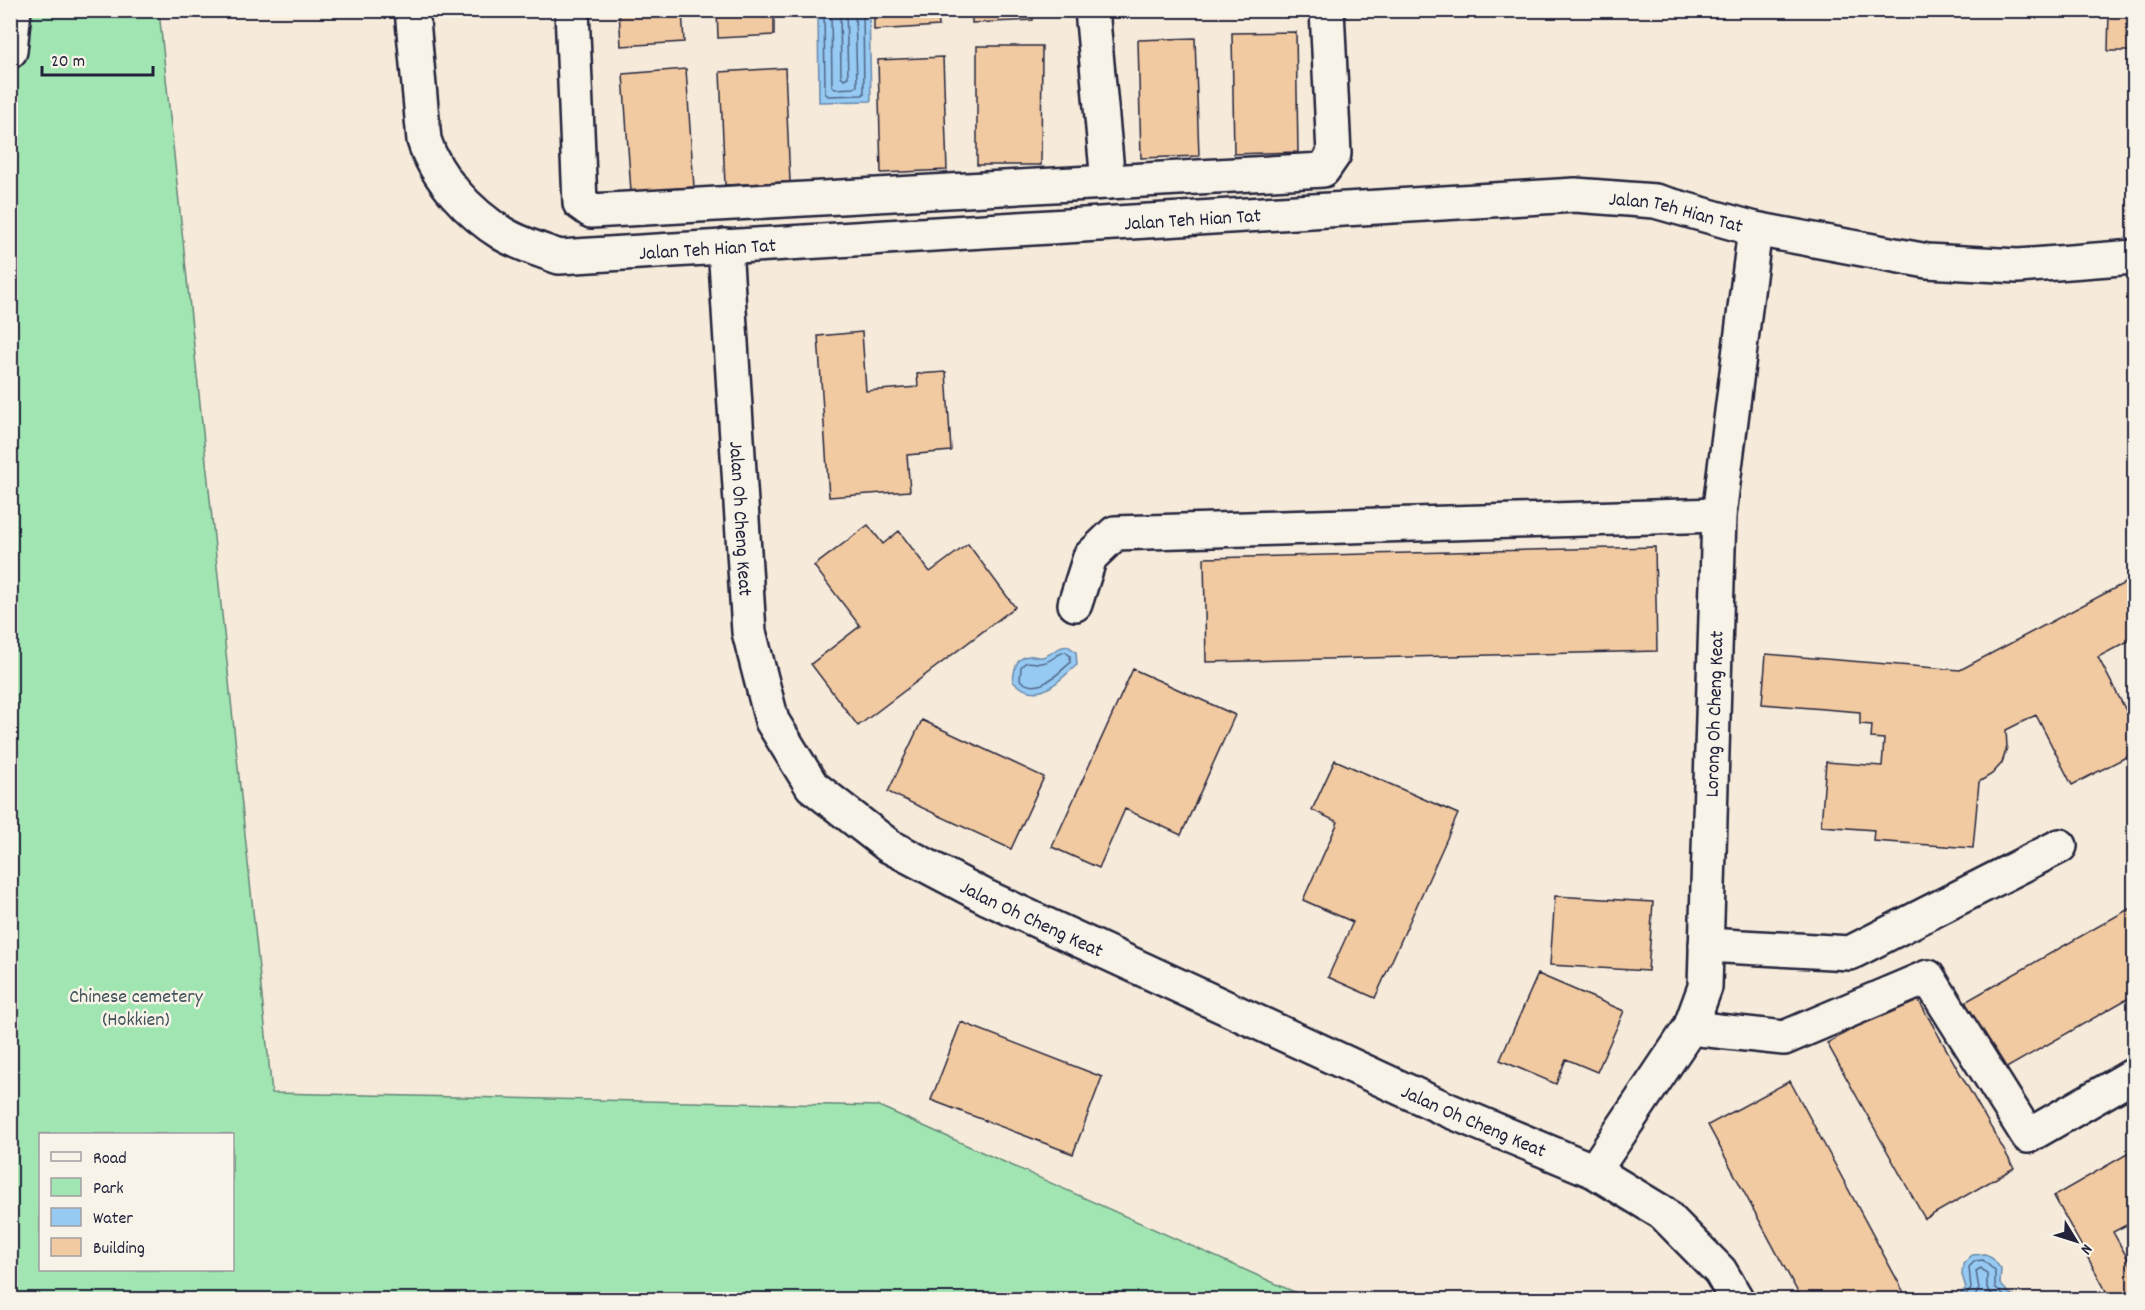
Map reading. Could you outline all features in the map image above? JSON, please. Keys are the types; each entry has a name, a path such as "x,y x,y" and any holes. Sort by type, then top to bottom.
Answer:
{"street":[{"path":"10,51 14,10"},
{"name":"Jalan Teh Hian Tat","path":"412,10 424,140 430,159 458,195 482,219 504,234 559,257 1575,195 1655,201 1755,229 1927,261 2018,266 2134,257"},
{"path":"572,10 580,203 591,211 1323,170 1334,154 1327,10"},
{"path":"1092,10 1108,182"},
{"name":"Lorong Oh Cheng Keat","path":"1594,1171 1690,1028 1705,987 1719,515 1755,229"},
{"name":"Jalan Oh Cheng Keat","path":"725,246 750,632 772,721 812,786 889,846 986,897 1448,1110 1594,1171 1663,1213 1720,1271 1737,1299"},
{"path":"1075,604 1090,557 1115,533 1719,515"},
{"path":"1706,945 1850,953 2061,846"},
{"path":"1690,1028 1784,1038 1928,977 2028,1136 2134,1075"}],"green space":[{"name":"Chinese cemetery (Hokkien)","path":"10,11 159,11 272,1093 879,1106 1310,1299 11,1299"}],"water":[{"path":"818,11 869,11 871,101 819,102"},
{"path":"1068,646 1076,652 1077,665 1047,689 1031,692 1013,682 1016,665 1024,657 1046,656 1059,648"},
{"path":"1985,1254 1993,1259 2001,1269 2000,1284 2010,1294 2021,1299 1955,1299 1966,1288 1962,1275 1963,1264 1972,1255"}],"building":[{"path":"619,10 682,10 684,42 621,46"},
{"path":"717,10 774,10 774,35 718,38"},
{"path":"874,10 938,10 939,26 874,30"},
{"path":"972,10 1033,10 1033,20 972,23"},
{"path":"1131,10 1194,10 1195,12 1131,16"},
{"path":"2109,10 2134,10 2134,51 2108,51"},
{"path":"1296,32 1298,152 1234,154 1232,33"},
{"path":"1195,38 1199,156 1141,158 1138,40"},
{"path":"977,46 1042,46 1041,165 977,165"},
{"path":"943,57 947,170 881,173 878,60"},
{"path":"785,68 790,182 725,185 720,72"},
{"path":"686,69 694,187 631,192 623,74"},
{"path":"862,332 866,391 918,387 917,374 946,372 951,451 907,455 910,491 829,497 818,336"},
{"path":"868,525 883,544 899,531 930,572 968,544 1015,607 858,726 811,664 860,626 814,566"},
{"path":"1655,547 1657,651 1206,662 1204,558"},
{"path":"2134,578 2134,638 2098,657 2134,726 2134,753 2072,785 2036,715 2006,730 2007,747 2002,763 1992,774 1979,782 1973,848 1873,841 1874,830 1821,826 1826,762 1882,766 1884,739 1871,738 1872,725 1860,724 1860,712 1762,704 1766,654 1960,670"},
{"path":"1133,669 1235,715 1181,835 1125,809 1099,868 1052,847"},
{"path":"922,720 1044,777 1011,849 888,792"},
{"path":"1335,760 1458,814 1375,998 1328,977 1353,922 1303,900 1338,822 1312,810"},
{"path":"1555,896 1653,902 1648,971 1550,965"},
{"path":"2134,906 2134,995 2003,1070 1965,1002"},
{"path":"1538,974 1624,1011 1597,1072 1566,1059 1556,1084 1500,1060"},
{"path":"1915,994 2014,1168 1925,1219 1827,1043"},
{"path":"961,1022 1102,1077 1073,1154 931,1100"},
{"path":"1790,1081 1908,1300 1802,1300 1708,1125"},
{"path":"2134,1150 2134,1221 2113,1232 2134,1270 2134,1300 2111,1300 2054,1196"}]}
